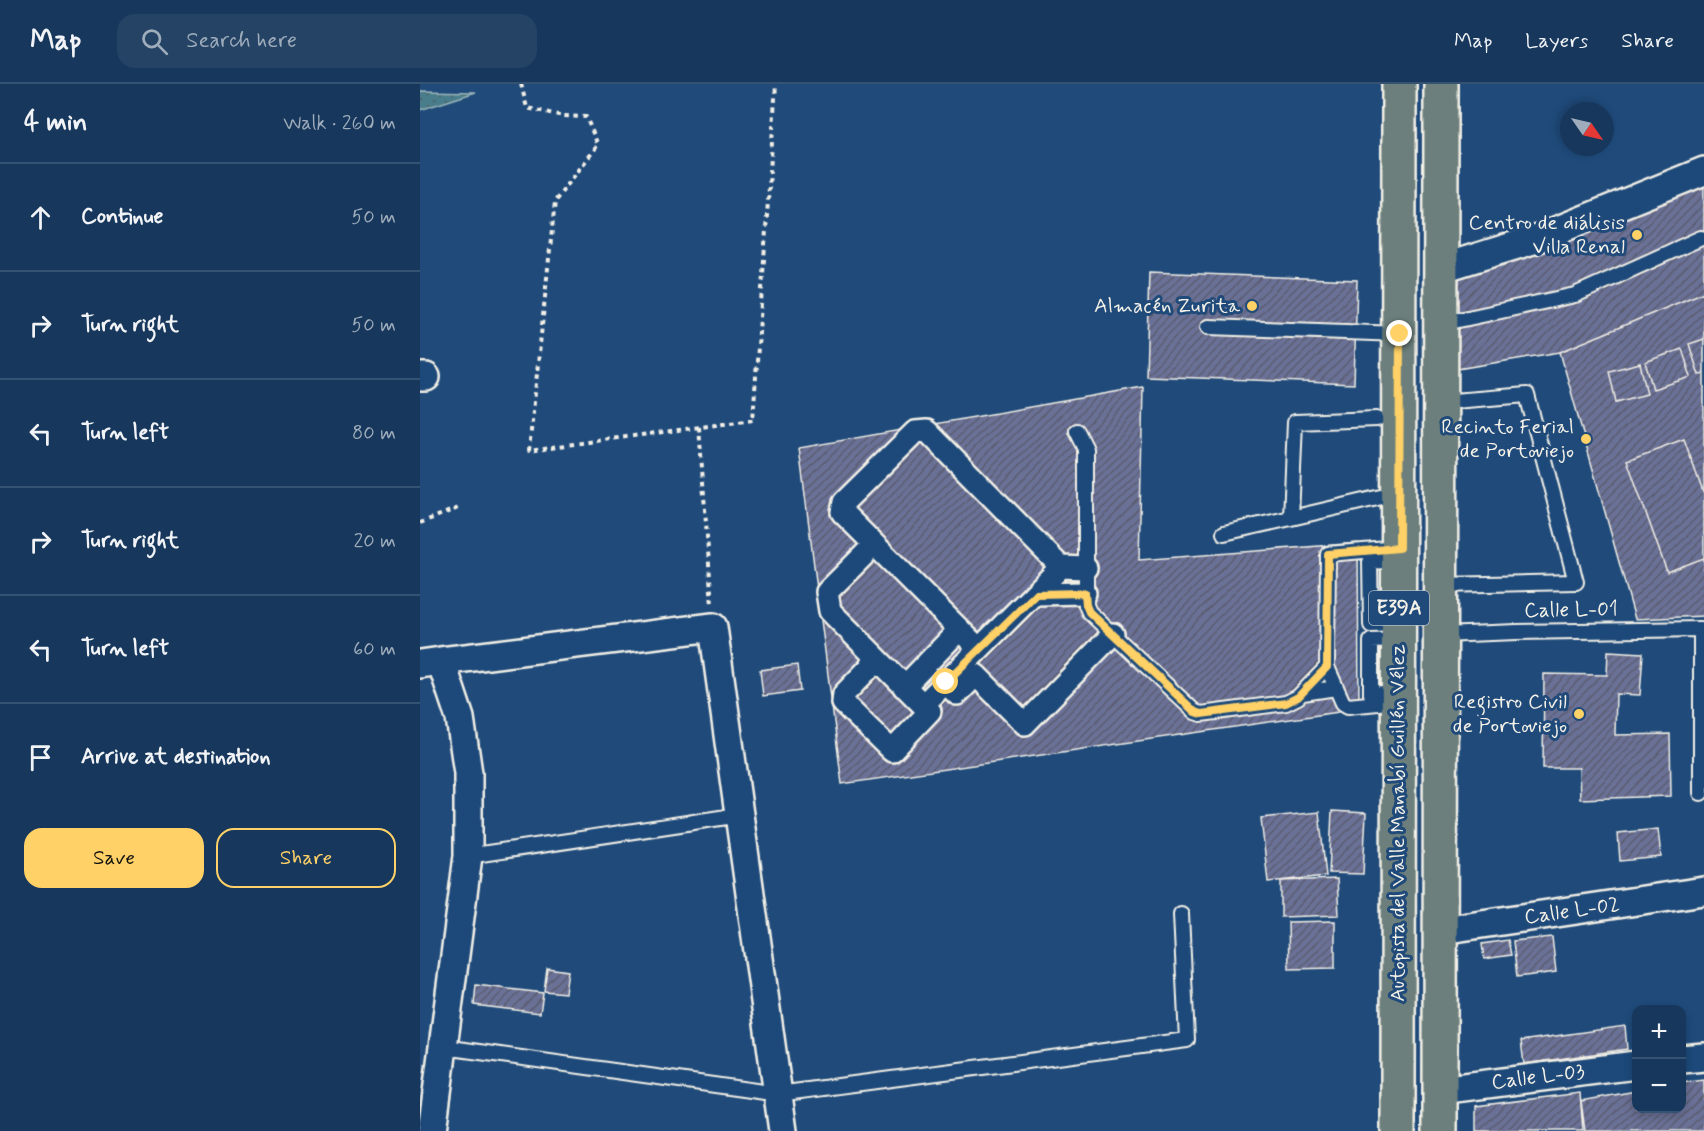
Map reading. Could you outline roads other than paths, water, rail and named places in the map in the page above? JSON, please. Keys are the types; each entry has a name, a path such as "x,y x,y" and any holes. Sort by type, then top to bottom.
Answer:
{"main road":[{"name":"Autopista del Valle Manabí Guillén Vélez","path":"1398,1131 1400,84"},
{"name":"Autopista del Valle Manabí Guillén Vélez","path":"1440,1131 1441,402 1439,269 1441,84"}],"street":[{"path":"1439,269 1533,240 1704,171"},
{"path":"978,649 842,512 844,502 915,432 927,432 1061,567 1086,568"},
{"path":"874,545 827,592 830,611 930,711 892,751 843,703 844,694 877,660"},
{"path":"923,705 1061,567"},
{"path":"1036,594 1085,593"},
{"path":"432,1131 468,856 468,773 460,718 430,662 713,627 783,1131"},
{"path":"904,687 959,630"},
{"path":"946,682 957,694 976,675 1025,724 1113,634"},
{"name":"Calle L-02","path":"1441,930 1704,891"},
{"path":"1686,1059 1704,1057"},
{"name":"Calle L-03","path":"1440,1090 1632,1066"}],"lane":[{"path":"1440,324 1575,295 1701,238"},
{"path":"1208,327 1400,334"},
{"path":"1441,402 1527,394 1576,582 1441,585"},
{"path":"1291,518 1295,422 1377,419"},
{"path":"1077,431 1086,449 1085,593 1089,612 1195,712 1201,714 1292,702 1327,667"},
{"path":"1224,533 1399,493"},
{"path":"1398,697 1348,706 1343,704 1327,667 1328,554 1399,554"},
{"name":"Calle L-01","path":"1441,635 1701,629 1701,793"},
{"path":"1303,693 1336,688"},
{"path":"468,856 740,815"},
{"path":"444,1047 778,1094 1187,1040 1181,914"}],"place":[{"name":"Centro de diálisis Villa Renal","path":"1637,235"},
{"name":"Almacén Zurita","path":"1252,306"},
{"name":"Recinto Ferial de Portoviejo","path":"1586,439"},
{"name":"Registro Civil de Portoviejo","path":"1579,714"}]}
